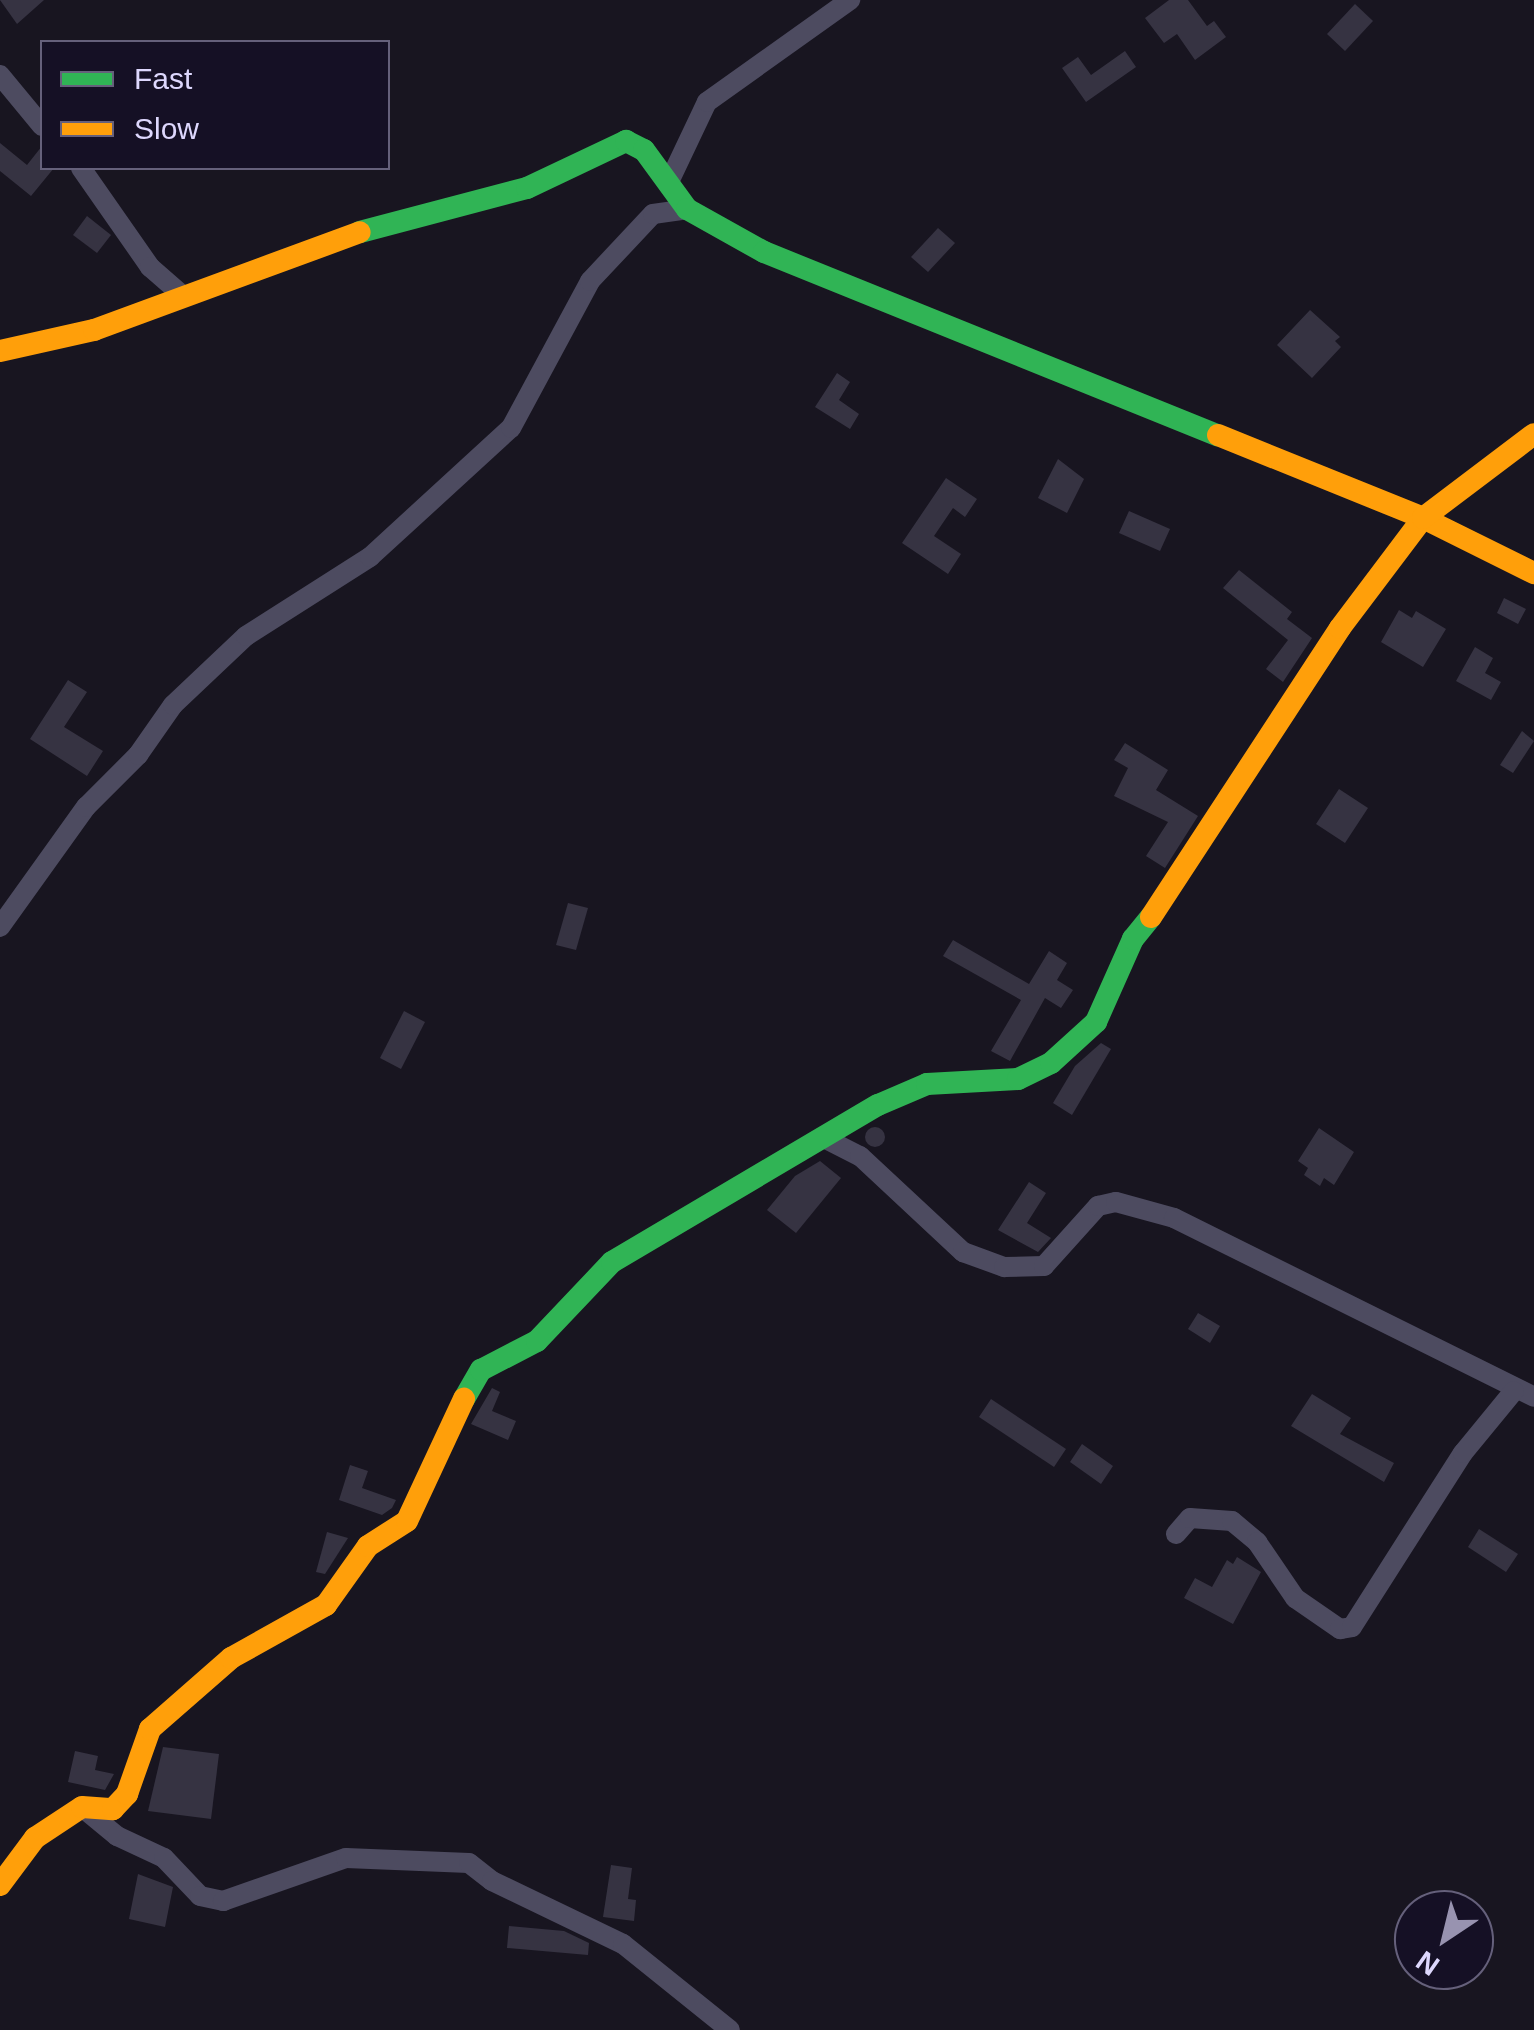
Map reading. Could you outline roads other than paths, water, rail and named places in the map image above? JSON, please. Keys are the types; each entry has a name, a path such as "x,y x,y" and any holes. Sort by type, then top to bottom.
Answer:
{"street":[{"path":"668,184 707,102 850,0"},
{"path":"0,75 40,124"},
{"path":"0,351 94,330 180,294 352,234 527,188 626,141 644,150 687,209 764,252 1424,518 1534,572"},
{"path":"82,170 150,267 180,294"},
{"path":"0,927 86,807 138,755 173,704 246,636 370,557 510,428 590,281 653,214 687,209"},
{"path":"3,1876 35,1838 82,1807 113,1810 127,1794 150,1729 266,1633 296,1626 326,1606 368,1546 406,1521 448,1426 481,1370 537,1341 612,1262 878,1105 927,1084 1018,1079 1051,1064 1096,1022 1133,939 1173,890 1340,628 1406,550 1424,518 1534,434"},
{"path":"826,1139 860,1156 900,1200 976,1257 1004,1267 1044,1266 1098,1206 1116,1202 1174,1218 1524,1394 1463,1453 1383,1588 1352,1627 1340,1630 1294,1598 1257,1542 1232,1520 1190,1518 1176,1534"},
{"path":"82,1807 117,1836 164,1858 200,1896 223,1901 346,1858 469,1863 524,1898 623,1944 730,2030"}]}
